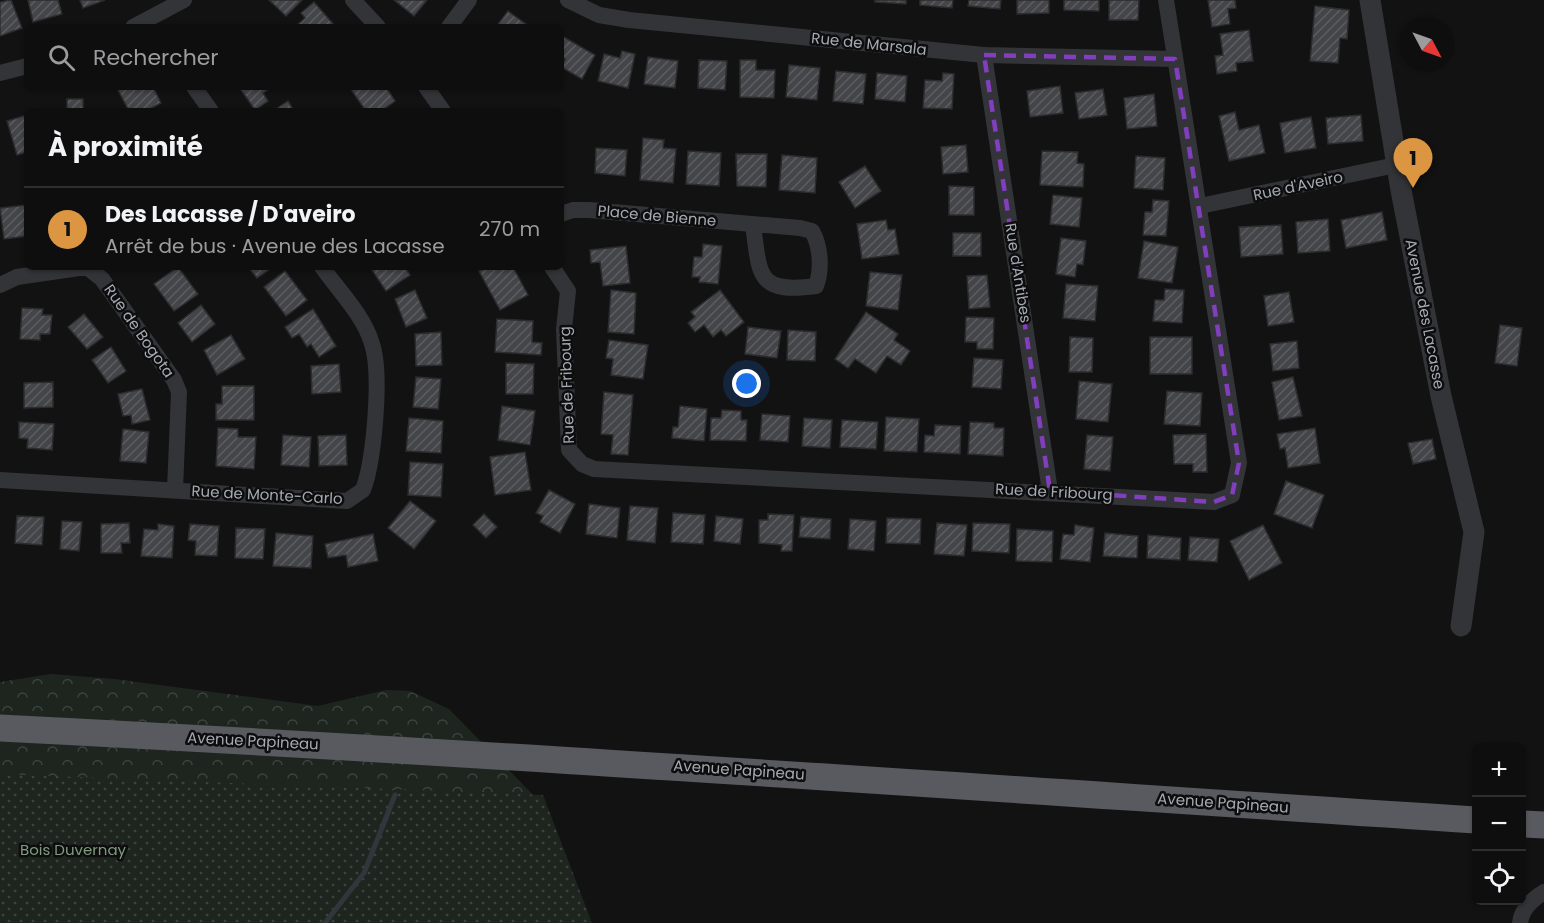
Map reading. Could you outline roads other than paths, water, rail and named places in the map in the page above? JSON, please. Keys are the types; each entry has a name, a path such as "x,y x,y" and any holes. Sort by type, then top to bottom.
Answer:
{"highway":[{"name":"Avenue Papineau","path":"0,728 336,745 921,781 1472,820"},
{"path":"1526,824 1544,825"}],"street":[{"path":"158,22 184,0"},
{"path":"353,0 375,24"},
{"path":"451,24 469,0"},
{"name":"Rue de Marsala","path":"568,0 599,15 629,20 984,55 1175,59"},
{"name":"Rue de Fribourg","path":"554,270 568,291 564,329 569,450 582,464 594,469 1050,491 1214,502 1232,495 1239,463 1166,0"},
{"name":"Avenue des Lacasse","path":"1370,0 1396,165 1441,396 1474,532 1461,626"},
{"name":"Rue d'Antibes","path":"984,55 1050,491"},
{"path":"0,74 24,67"},
{"path":"196,90 209,108"},
{"path":"428,90 441,108"},
{"name":"Rue d'Aveiro","path":"1200,206 1396,165"},
{"name":"Place de Bienne","path":"564,213 573,210 589,210 753,225 812,231 817,239 820,274 816,286 799,288 777,286 766,281 760,269 753,225"},
{"name":"Rue de Bogota","path":"0,285 17,277 65,270"},
{"name":"Rue de Bogota","path":"91,270 102,279 174,380 179,392 175,490"},
{"name":"Rue de Monte-Carlo","path":"0,480 347,501 363,490 371,462 376,376 373,344 361,321 324,270"},
{"path":"1520,923 1521,915 1530,901 1544,892"}],"waterway":[{"path":"325,923 364,873 395,795"}],"place":[{"name":"Des Lacasse / D'aveiro","path":"1413,188"}],"park label":[{"name":"Bois Duvernay","path":"73,850"}]}
